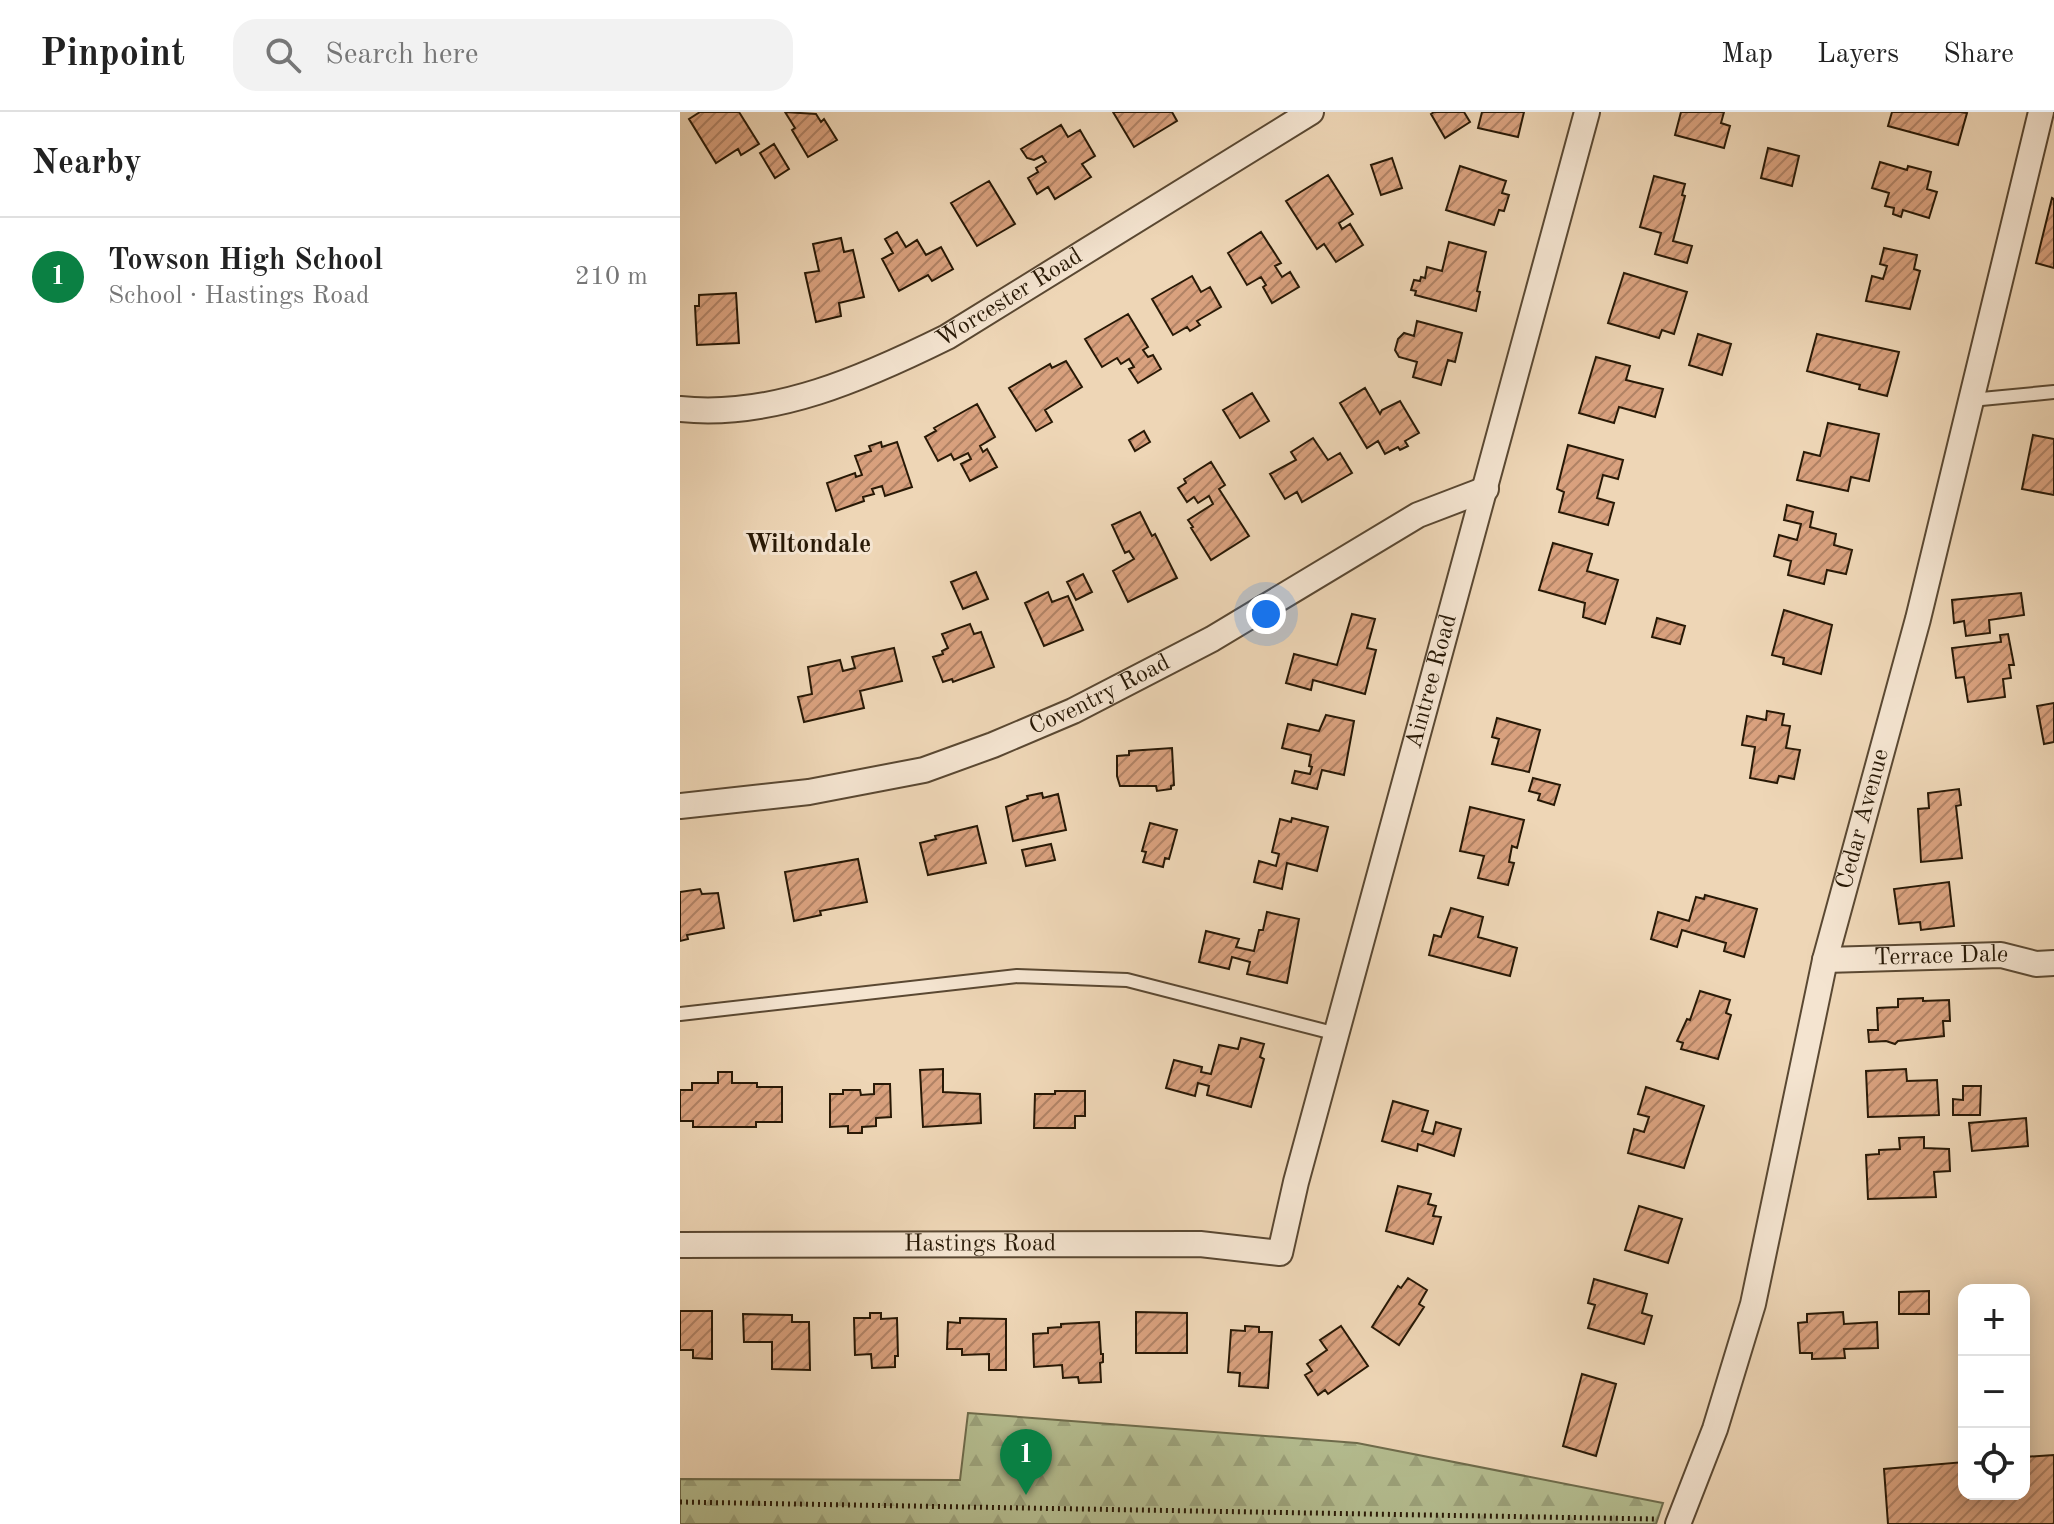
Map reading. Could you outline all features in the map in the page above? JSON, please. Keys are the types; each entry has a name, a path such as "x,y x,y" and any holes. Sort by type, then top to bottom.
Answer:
{"street":[{"name":"Worcester Road","path":"680,409 705,412 781,401 850,381 897,362 947,337 1311,112"},
{"name":"Aintree Road","path":"1280,1253 1296,1182 1587,112"},
{"name":"Cedar Avenue","path":"1679,1522 1715,1429 1753,1304 1825,960 1918,619 2041,112"},
{"name":"Coventry Road","path":"680,806 809,792 924,770 993,745 1073,711 1212,639 1418,515 1486,489"},
{"name":"Terrace Dale","path":"1825,960 2001,955 2036,964 2054,963"},
{"name":"Hastings Road","path":"680,1245 1200,1244 1280,1253"}],"lane":[{"path":"1971,400 2054,392"},
{"path":"680,1014 1017,976 1127,980 1337,1034"}],"path":[{"path":"680,1502 1679,1522"}],"green space":[{"path":"968,1413 1357,1443 1663,1503 1656,1524 680,1524 680,1479 960,1480"}],"building":[{"path":"700,112 739,112 759,144 741,155 738,149 716,163 689,119"},
{"path":"785,112 816,114 821,122 824,119 837,140 808,157"},
{"path":"1113,112 1172,112 1177,121 1134,147"},
{"path":"1464,112 1470,122 1445,138 1431,114"},
{"path":"1482,112 1524,112 1518,137 1478,128"},
{"path":"1681,112 1724,112 1721,123 1730,126 1724,148 1675,135"},
{"path":"1892,112 1967,113 1958,145 1888,126"},
{"path":"1061,125 1068,137 1080,130 1095,156 1082,164 1091,177 1055,199 1048,187 1037,194 1028,178 1046,162 1042,156 1034,160 1027,158 1021,149"},
{"path":"774,144 789,169 775,178 760,153"},
{"path":"1768,148 1799,156 1792,186 1761,178"},
{"path":"1392,158 1402,188 1381,195 1371,165"},
{"path":"1880,162 1907,170 1908,166 1931,172 1927,189 1937,192 1929,218 1903,210 1901,217 1893,214 1894,208 1885,206 1889,193 1872,188"},
{"path":"1460,166 1506,181 1502,193 1509,195 1504,211 1499,210 1494,225 1446,210"},
{"path":"1328,175 1353,214 1339,223 1342,229 1350,224 1363,245 1336,262 1324,244 1317,249 1286,201"},
{"path":"1654,176 1685,184 1682,195 1685,196 1673,241 1692,246 1687,263 1655,254 1661,233 1640,227"},
{"path":"989,181 1015,224 977,246 951,203"},
{"path":"2054,199 2054,268 2036,263"},
{"path":"897,232 906,247 917,240 926,255 941,247 953,269 932,281 928,275 899,291 882,259 893,253 885,239"},
{"path":"1261,232 1281,263 1275,266 1282,277 1290,272 1299,287 1272,303 1261,277 1247,285 1228,253"},
{"path":"841,238 844,252 853,250 864,297 839,303 841,316 816,322 805,273 819,271 813,244"},
{"path":"1449,242 1486,252 1476,311 1415,295 1416,291 1411,290 1414,280 1425,278 1427,267 1442,271"},
{"path":"1884,248 1917,255 1914,269 1920,271 1910,309 1866,301 1872,276 1883,279 1887,266 1880,264"},
{"path":"1624,273 1687,292 1674,334 1662,330 1659,338 1608,323"},
{"path":"1192,276 1201,292 1210,287 1221,307 1197,321 1200,325 1190,331 1187,327 1173,335 1152,299"},
{"path":"736,293 739,343 697,345 695,306 699,306 699,295"},
{"path":"1128,314 1148,347 1143,350 1148,357 1153,355 1161,369 1138,383 1129,369 1134,367 1129,359 1121,364 1117,358 1102,367 1085,339"},
{"path":"1417,321 1462,333 1455,362 1448,360 1441,385 1413,377 1417,362 1399,357 1395,350 1398,339 1404,333 1414,336"},
{"path":"1698,334 1731,344 1722,375 1689,365"},
{"path":"1817,334 1899,352 1887,396 1859,389 1860,385 1807,371"},
{"path":"1596,357 1630,366 1626,380 1663,389 1655,417 1619,407 1614,423 1579,413"},
{"path":"1066,361 1082,387 1045,410 1052,422 1036,431 1009,388 1050,364 1052,368"},
{"path":"1365,388 1380,414 1400,401 1419,433 1405,441 1408,446 1385,454 1378,441 1367,448 1340,403"},
{"path":"1252,393 1269,421 1240,438 1223,410"},
{"path":"977,404 995,437 980,446 983,452 987,449 997,467 970,481 961,464 971,459 968,453 954,460 951,454 938,461 925,437 936,431 934,428"},
{"path":"1828,423 1879,434 1869,481 1851,477 1848,491 1797,480 1804,452 1820,456"},
{"path":"1144,431 1150,442 1135,451 1129,440"},
{"path":"2033,435 2054,439 2054,495 2022,489"},
{"path":"1313,438 1328,460 1340,453 1352,473 1302,502 1297,492 1285,499 1270,474 1296,460 1291,452"},
{"path":"881,442 882,447 897,442 912,487 885,496 882,486 872,489 874,494 863,497 864,501 836,511 827,483 855,473 856,477 862,475 855,456 871,451 869,446"},
{"path":"1568,445 1623,460 1618,479 1603,475 1597,498 1614,503 1608,525 1559,512 1564,492 1557,489"},
{"path":"1211,462 1225,485 1219,489 1249,536 1211,560 1188,520 1213,504 1209,496 1198,503 1194,497 1187,502 1178,488 1186,483 1184,479"},
{"path":"1787,505 1813,512 1810,527 1836,534 1834,545 1852,550 1846,574 1827,570 1824,584 1788,575 1791,561 1774,556 1779,535 1797,540 1801,524 1784,520"},
{"path":"1140,512 1177,578 1128,602 1113,571 1134,559 1129,551 1125,553 1112,525"},
{"path":"1553,543 1592,554 1587,571 1618,580 1605,624 1583,617 1585,603 1539,590"},
{"path":"976,572 988,599 963,609 951,582"},
{"path":"1083,574 1092,592 1076,600 1067,582"},
{"path":"1048,592 1052,602 1068,596 1083,630 1044,646 1025,603"},
{"path":"2021,593 2024,615 1989,620 1990,633 1966,636 1964,621 1954,623 1952,600"},
{"path":"1784,610 1832,625 1821,674 1783,664 1784,658 1772,655"},
{"path":"1352,614 1375,619 1367,648 1376,650 1365,694 1313,680 1311,690 1286,683 1294,654 1337,665"},
{"path":"1657,618 1685,626 1680,644 1652,637"},
{"path":"970,624 974,634 981,632 994,667 953,682 952,679 943,682 933,657 943,654 942,651 948,648 942,634"},
{"path":"2008,634 2014,665 2009,665 2011,678 2003,679 2005,697 1968,702 1964,677 1956,678 1952,648 2001,642 2000,635"},
{"path":"894,648 902,681 860,691 864,708 804,722 798,697 812,694 808,667 840,660 843,671 855,668 852,657"},
{"path":"2054,703 2054,742 2044,744 2037,706"},
{"path":"1767,711 1784,714 1782,725 1790,726 1786,748 1800,750 1794,779 1779,776 1777,783 1750,778 1755,747 1742,745 1747,716 1766,720"},
{"path":"1326,715 1354,721 1344,775 1322,770 1317,789 1292,783 1295,771 1310,774 1312,767 1309,766 1311,755 1282,748 1288,724 1319,731"},
{"path":"1497,718 1540,730 1529,772 1492,764 1499,739 1492,737"},
{"path":"1172,748 1174,785 1171,789 1157,791 1156,786 1120,786 1117,756 1129,755 1129,751"},
{"path":"1533,778 1560,785 1554,805 1538,800 1540,794 1529,791"},
{"path":"1959,789 1961,805 1956,806 1962,858 1921,862 1918,809 1929,808 1928,793"},
{"path":"1042,793 1043,798 1058,794 1066,830 1013,841 1006,807 1028,799 1027,796"},
{"path":"1470,807 1524,820 1517,848 1512,846 1509,862 1514,863 1508,885 1478,878 1484,856 1460,851"},
{"path":"1292,818 1328,827 1317,871 1287,863 1282,889 1254,882 1259,861 1276,866 1279,854 1272,852 1280,819 1291,822"},
{"path":"1150,823 1177,830 1169,859 1165,858 1163,867 1143,862 1146,852 1142,851"},
{"path":"977,826 986,863 928,875 920,843 936,839 935,836"},
{"path":"1051,844 1055,860 1026,866 1022,850"},
{"path":"858,859 867,902 820,911 821,915 794,921 785,872"},
{"path":"1949,882 1954,926 1921,930 1920,922 1899,924 1894,889"},
{"path":"700,889 702,894 718,893 724,928 687,935 688,939 680,941 680,892"},
{"path":"1705,895 1757,909 1744,957 1724,951 1726,943 1682,930 1677,947 1651,939 1658,912 1689,921 1696,897 1704,899"},
{"path":"1451,908 1483,917 1478,937 1517,948 1510,976 1429,955 1434,935 1441,937"},
{"path":"1267,912 1299,919 1287,983 1247,974 1250,962 1232,957 1229,969 1199,962 1206,931 1239,939 1236,947 1254,951"},
{"path":"1700,991 1730,1000 1726,1013 1731,1015 1718,1059 1681,1049 1683,1043 1677,1041 1687,1019 1690,1020"},
{"path":"1923,998 1923,1001 1949,1000 1950,1021 1943,1021 1944,1036 1898,1041 1895,1044 1869,1042 1868,1030 1878,1030 1877,1008 1898,1007 1898,999"},
{"path":"1241,1038 1264,1044 1260,1057 1264,1059 1251,1107 1207,1095 1209,1086 1198,1083 1195,1096 1166,1088 1174,1060 1202,1067 1201,1072 1211,1074 1219,1045 1238,1049"},
{"path":"943,1069 943,1092 980,1094 981,1123 923,1127 920,1070"},
{"path":"1906,1069 1907,1081 1937,1080 1939,1115 1868,1117 1866,1071"},
{"path":"718,1072 732,1072 732,1083 782,1087 782,1122 756,1122 756,1127 693,1127 693,1121 680,1121 680,1090 692,1090 692,1083 718,1083"},
{"path":"874,1084 890,1084 891,1117 876,1118 876,1126 862,1127 862,1133 848,1133 848,1126 830,1127 830,1094 860,1090 861,1095 874,1094"},
{"path":"1963,1086 1981,1086 1980,1115 1953,1115 1953,1099 1963,1100"},
{"path":"1646,1087 1704,1106 1684,1168 1628,1153 1634,1129 1644,1132 1649,1117 1638,1114"},
{"path":"1055,1091 1085,1091 1085,1116 1075,1116 1075,1128 1034,1128 1035,1094 1055,1094"},
{"path":"1393,1101 1428,1111 1422,1131 1433,1134 1436,1122 1461,1129 1454,1156 1418,1144 1417,1151 1382,1141"},
{"path":"2026,1118 2028,1146 1972,1151 1969,1123"},
{"path":"1924,1137 1924,1148 1949,1149 1950,1171 1934,1172 1936,1197 1868,1199 1866,1155 1879,1154 1879,1150 1900,1149 1899,1138"},
{"path":"1398,1186 1431,1194 1428,1204 1436,1206 1433,1216 1441,1217 1433,1244 1386,1231"},
{"path":"1639,1206 1682,1219 1668,1263 1625,1250"},
{"path":"1408,1278 1427,1290 1419,1304 1424,1307 1399,1345 1372,1327 1398,1286 1401,1288"},
{"path":"1594,1279 1647,1294 1642,1313 1652,1316 1644,1344 1588,1328 1595,1305 1588,1303"},
{"path":"1929,1291 1929,1314 1899,1314 1899,1292"},
{"path":"680,1311 712,1311 712,1359 693,1358 693,1350 680,1350"},
{"path":"1136,1312 1187,1313 1187,1353 1136,1353"},
{"path":"1843,1312 1844,1324 1877,1322 1878,1348 1844,1349 1845,1358 1812,1359 1812,1353 1800,1353 1798,1323 1807,1322 1807,1314"},
{"path":"870,1313 881,1313 881,1319 897,1318 898,1356 895,1356 895,1367 872,1368 871,1354 855,1355 854,1318 870,1318"},
{"path":"743,1314 792,1315 792,1322 809,1322 810,1370 772,1369 772,1342 744,1342"},
{"path":"960,1318 1006,1319 1006,1370 989,1370 989,1354 962,1355 962,1349 947,1349 948,1322 960,1323"},
{"path":"1099,1322 1103,1354 1101,1382 1079,1383 1078,1377 1063,1378 1062,1365 1034,1367 1033,1334 1048,1333 1048,1328 1061,1327 1061,1324"},
{"path":"1245,1326 1259,1327 1259,1332 1272,1332 1268,1388 1239,1386 1240,1373 1228,1372 1231,1330 1245,1331"},
{"path":"1341,1326 1368,1366 1328,1394 1325,1390 1318,1395 1305,1375 1312,1371 1307,1364 1327,1350 1320,1340"},
{"path":"1582,1374 1616,1384 1596,1456 1563,1446"},
{"path":"2054,1455 2054,1524 1888,1524 1884,1469 1958,1463 1958,1500 2030,1500 2030,1457"}],"place":[{"name":"Towson High School","path":"1026,1495"}],"district":[{"name":"Wiltondale","path":"808,545"}]}
